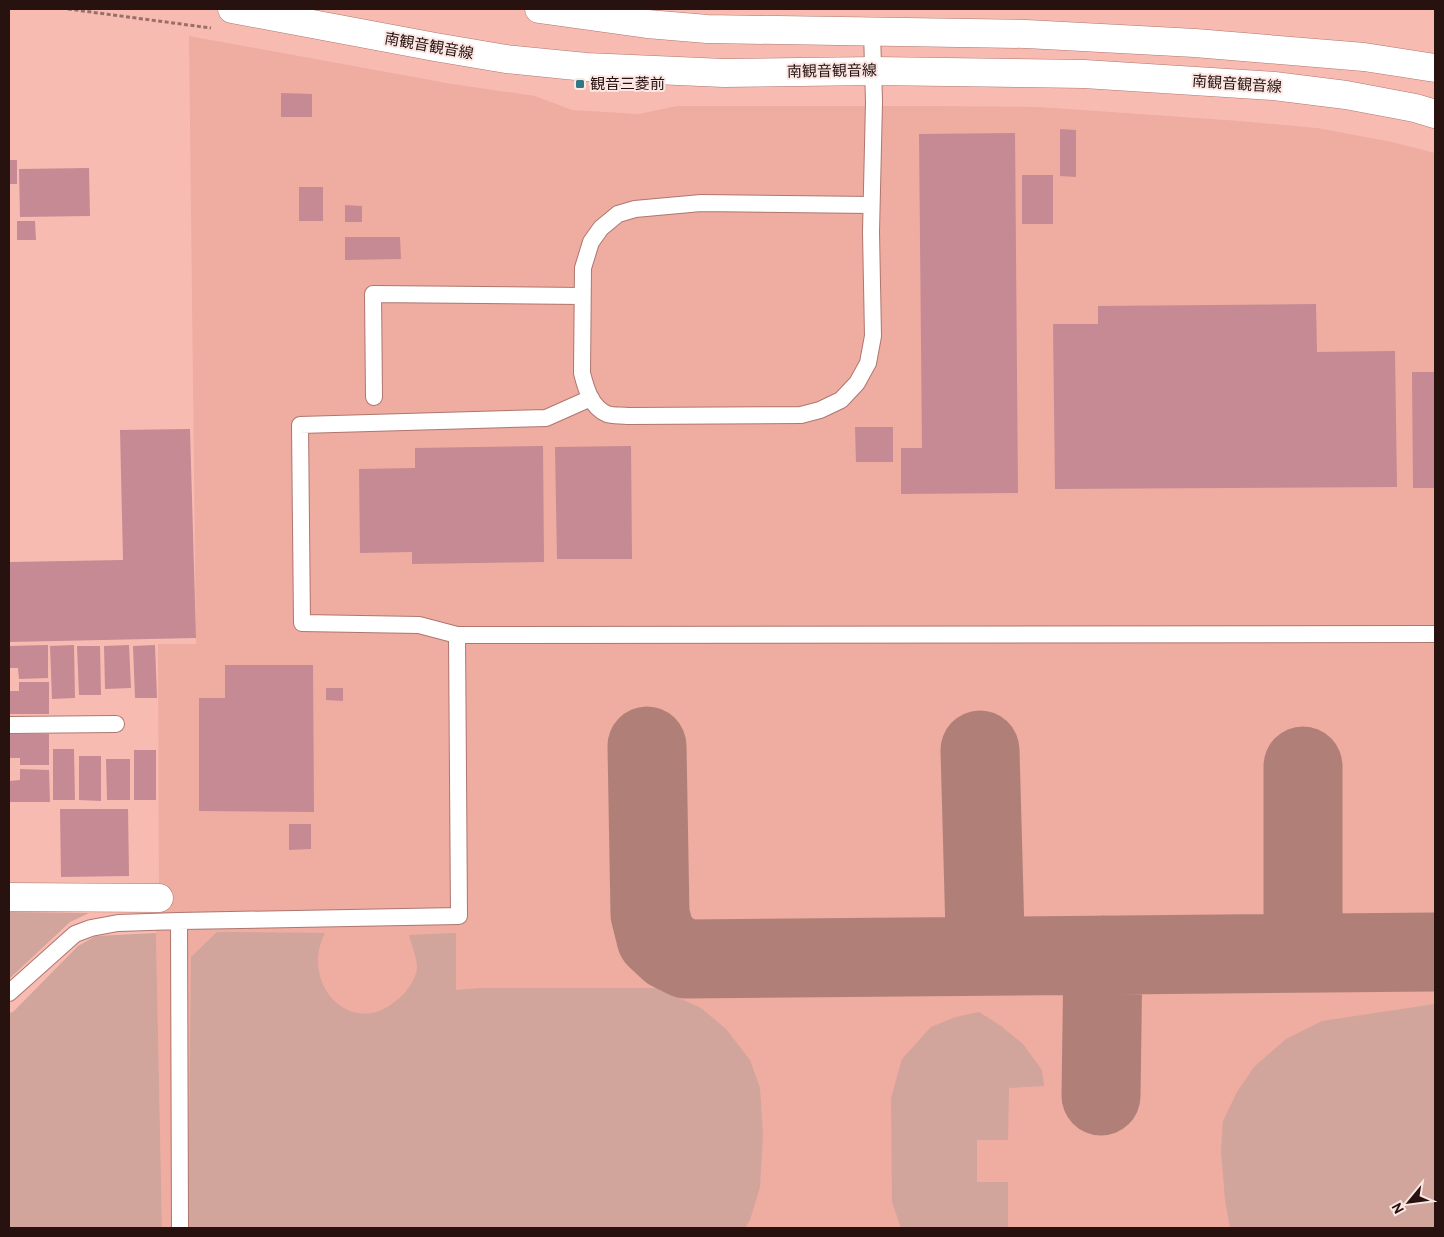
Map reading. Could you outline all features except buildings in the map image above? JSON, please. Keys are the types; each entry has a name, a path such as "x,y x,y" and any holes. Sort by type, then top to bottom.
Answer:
{"main road":[{"name":"南観音観音線","path":"232,9 444,48 506,58 586,67 724,73 874,71 1084,74 1274,86 1346,95 1415,108 1435,114"},
{"path":"539,9 637,23 708,29 1026,34 1195,43 1364,57 1435,68"},
{"path":"9,897 159,898"}],"lane":[{"path":"871,204 701,203 635,209 618,214 601,228 591,242 583,268 582,373 586,387 596,406 608,414 628,416 801,414 820,410 841,400 856,383 868,363 873,336 871,204 874,71 872,31"},
{"path":"374,397 373,294 582,296"},
{"path":"591,398 546,418 300,425 302,623 418,625 457,635 1435,634"},
{"path":"9,993 75,934 91,928 118,923 459,916 457,635"},
{"path":"9,725 116,724"},
{"path":"179,921 180,1228"}],"shaded area":[{"path":"189,36 452,84 535,96 572,110 639,114 677,106 1039,107 1317,128 1392,142 1435,153 1435,1228 162,1228 156,933 159,898 158,644 196,644"},
{"path":"9,912 89,913 70,922 9,979"},
{"path":"217,932 325,933 319,952 319,970 324,987 334,1000 347,1010 362,1014 379,1011 397,1000 412,982 417,966 409,935 456,933 456,990 481,988 657,988 701,1008 726,1029 750,1060 760,1088 763,1135 760,1187 750,1220 745,1228 188,1228 191,957"},
{"path":"156,933 162,1228 9,1228 9,1013 13,1012 78,946 96,936"},
{"path":"1435,1004 1435,1228 1230,1228 1225,1200 1221,1150 1223,1121 1237,1092 1254,1067 1286,1039 1322,1021"},
{"path":"979,1012 1001,1026 1023,1044 1042,1070 1044,1086 1009,1088 1008,1140 977,1140 977,1182 1008,1182 1008,1228 901,1228 892,1202 891,1098 902,1059 931,1027 956,1017"}],"taxiway":[{"path":"647,746 650,914 656,938 670,951 686,959 1435,952"},
{"path":"980,750 985,932 994,947 1010,956"},
{"path":"1276,953 1292,943 1303,928 1303,766"},
{"path":"1101,1096 1103,955"}],"place":[{"name":"観音三菱前","path":"580,84"}]}
